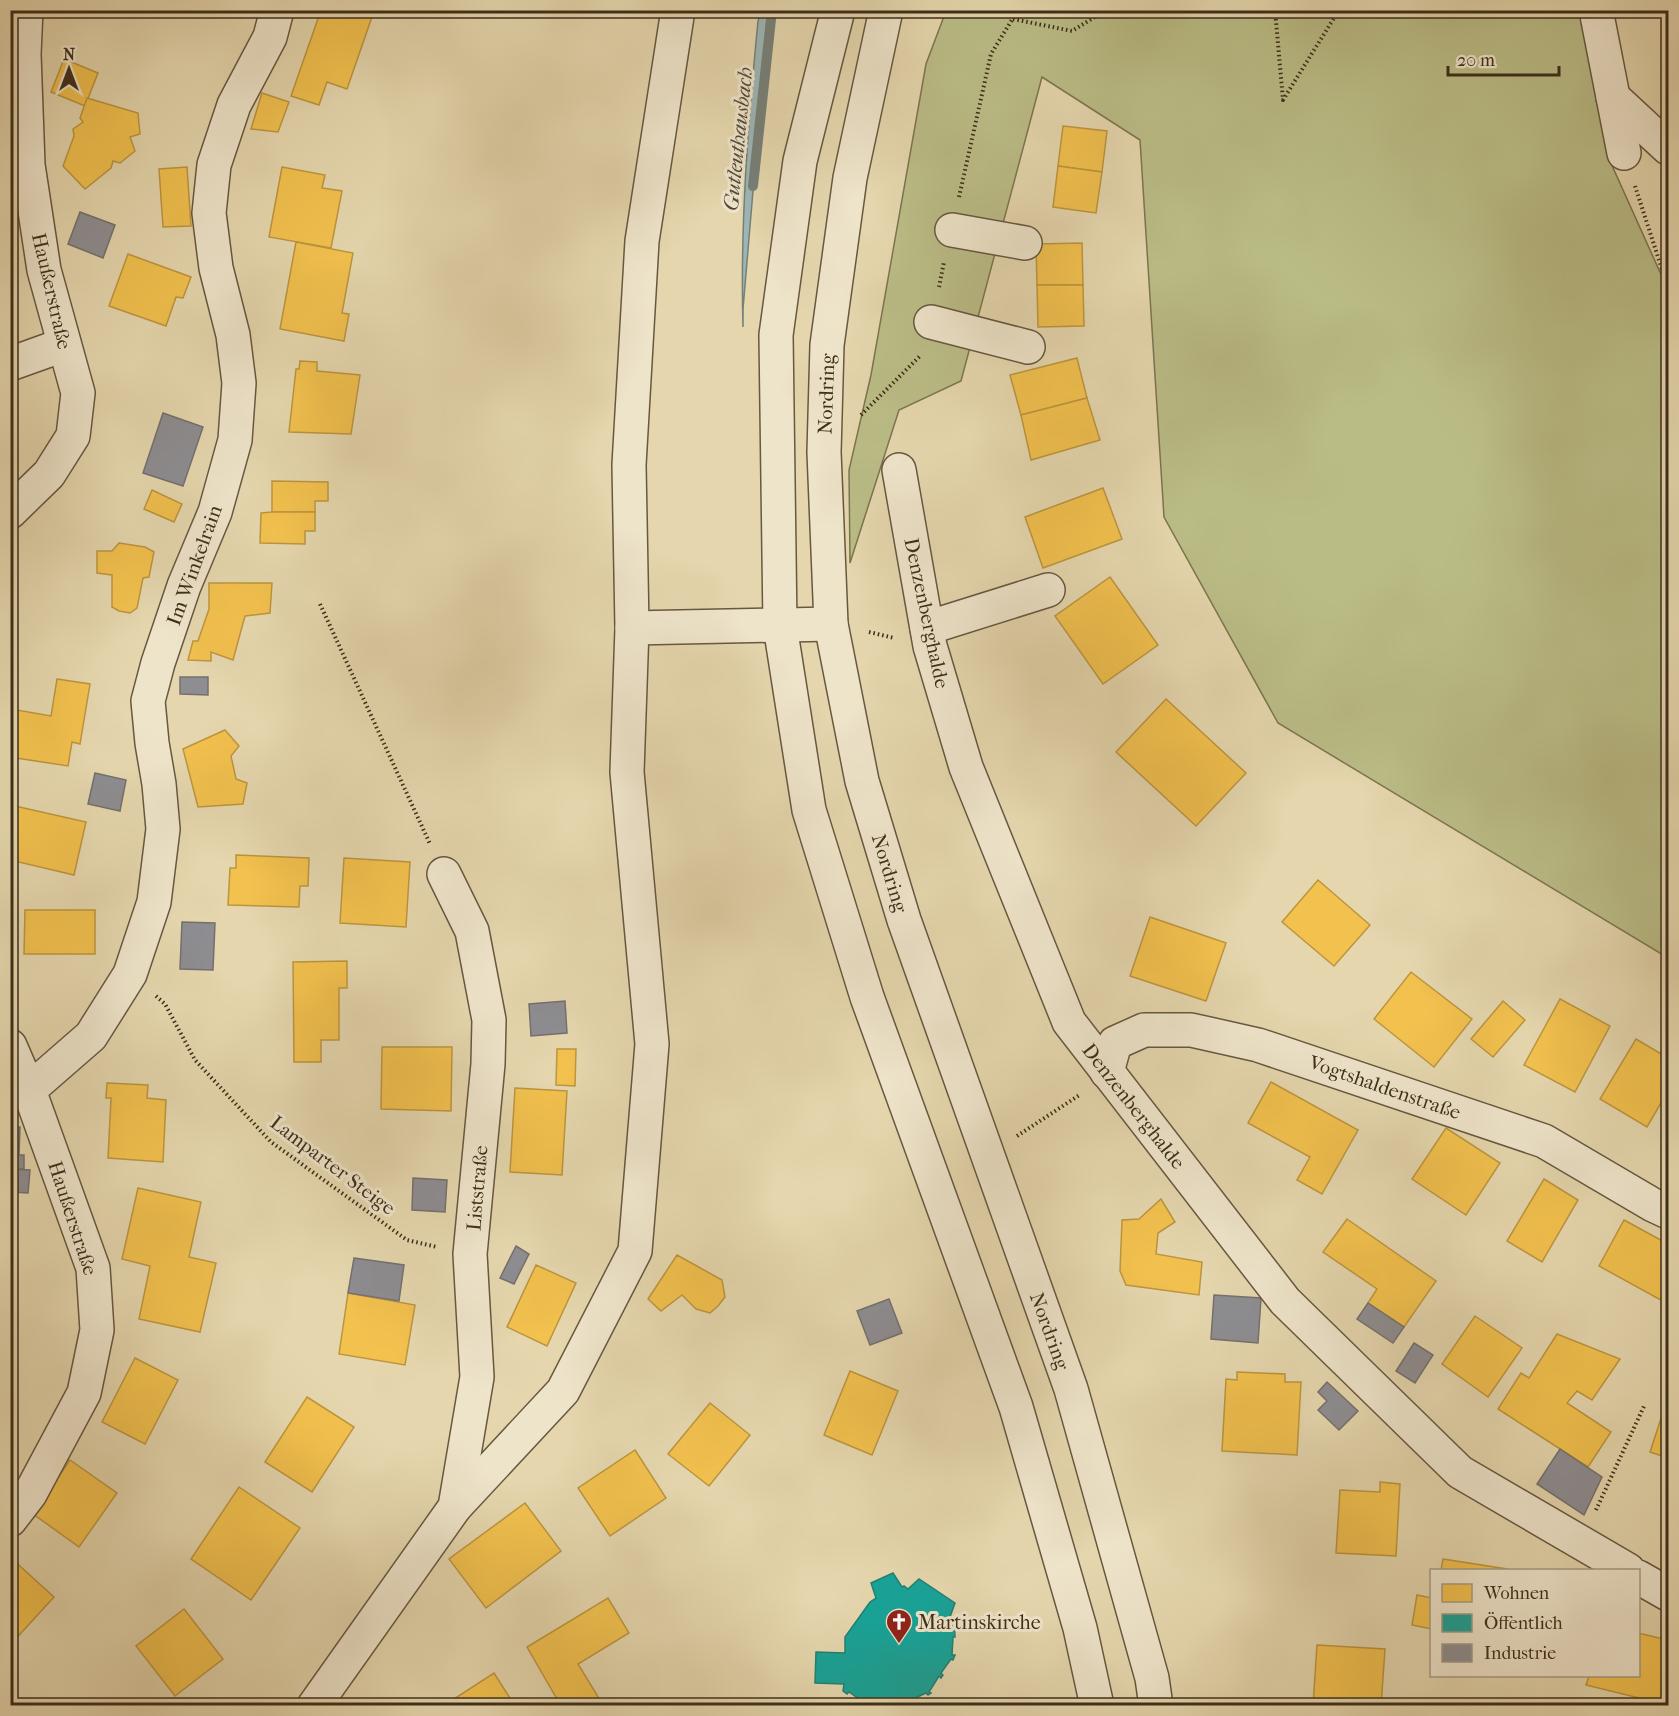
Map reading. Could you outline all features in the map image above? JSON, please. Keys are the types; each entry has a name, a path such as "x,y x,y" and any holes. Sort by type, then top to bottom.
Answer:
{"street":[{"name":"Haußerstraße","path":"10,513 49,474 73,435 78,393 44,270 28,165 24,54 26,10"},
{"name":"Im Winkelrain","path":"29,1090 91,1036 130,974 154,902 163,829 148,701 158,663 184,586 215,512 235,440 239,383 233,335 216,268 209,213 214,165 234,105 270,37 277,10"},
{"path":"678,10 642,241 629,465 632,628 831,624"},
{"path":"838,10 800,161 776,335 780,626 809,810 867,997 1016,1407 1080,1628 1097,1706"},
{"name":"Nordring","path":"886,10 850,178 827,345 824,452 831,624 862,781 904,920 1071,1389 1152,1678 1156,1706"},
{"path":"1596,10 1624,153"},
{"path":"1613,97 1668,148"},
{"path":"952,230 1025,243"},
{"path":"931,322 1028,347"},
{"path":"10,364 63,345"},
{"name":"Denzenberghalde","path":"899,471 929,637 966,767 1069,1022 1285,1301 1460,1472 1626,1569"},
{"path":"929,637 1048,590"},
{"name":"Liststraße","path":"314,1706 455,1507 563,1391 635,1251 652,1044 627,772 632,628"},
{"name":"Liststraße","path":"444,874 472,931 489,1020 488,1064 470,1254 477,1377 455,1507"},
{"name":"Vogtshaldenstraße","path":"1108,1074 1115,1043 1144,1030 1191,1030 1258,1045 1544,1141 1668,1212"},
{"name":"Haußerstraße","path":"10,1046 29,1090 93,1268 97,1330 84,1393 30,1494 10,1520"},
{"path":"1640,1578 1668,1594"}],"path":[{"path":"824,452 924,352 991,54 1018,10"},
{"path":"1013,19 1072,31 1106,10"},
{"path":"1275,10 1283,100 1339,10"},
{"path":"1624,153 1668,288"},
{"path":"320,604 444,874"},
{"path":"831,624 929,637"},
{"name":"Lamparter Steige","path":"130,974 165,1004 195,1060 271,1142 407,1240"},
{"path":"988,1156 1108,1074"},
{"path":"1609,1481 1645,1404"}],"green space":[{"path":"946,11 1584,11 1610,161 1668,290 1668,958 1278,723 1164,517 1140,140 1042,77 961,381 899,410 850,563 849,470 871,375 926,64"}],"water":[{"path":"762,11 771,11 767,26 743,327 742,289 746,174 758,21"}],"building: Wohnen":[{"path":"321,10 383,10 381,16 373,14 347,89 327,82 319,105 291,96"},
{"path":"64,59 98,73 85,106 51,92"},
{"path":"262,93 289,102 278,132 251,129"},
{"path":"87,98 138,113 140,134 130,137 135,151 120,163 113,161 111,168 85,189 63,166 74,136 73,129 83,122 80,118"},
{"path":"1063,126 1107,131 1102,172 1058,166"},
{"path":"1058,166 1102,172 1096,213 1053,207"},
{"path":"187,167 191,226 163,227 159,169"},
{"path":"282,167 325,175 322,188 342,191 331,248 269,237"},
{"path":"296,242 353,253 342,313 349,314 344,341 280,329"},
{"path":"1082,243 1083,285 1037,285 1036,244"},
{"path":"128,254 191,277 183,298 176,297 166,326 109,306"},
{"path":"1037,285 1083,285 1084,326 1038,327"},
{"path":"1077,358 1087,398 1021,415 1010,375"},
{"path":"300,361 317,362 317,371 360,375 351,434 289,432 296,369 299,369"},
{"path":"1087,398 1100,440 1031,460 1021,415"},
{"path":"272,481 328,482 328,501 315,501 315,512 272,512"},
{"path":"1103,488 1122,539 1043,568 1025,517"},
{"path":"152,490 182,504 174,522 144,509"},
{"path":"315,512 315,531 305,531 305,544 260,543 261,513"},
{"path":"119,543 145,547 154,552 149,577 143,578 137,608 130,613 112,607 112,575 97,573 97,551 112,551"},
{"path":"1110,577 1158,645 1103,684 1055,616"},
{"path":"209,583 272,583 270,613 245,616 233,660 211,652 211,661 188,660 193,641 198,641 209,609"},
{"path":"57,679 90,684 80,744 72,742 68,766 10,757 17,710 51,716"},
{"path":"1166,699 1246,773 1196,826 1116,752"},
{"path":"225,730 239,746 231,756 236,779 247,783 243,804 198,807 183,749"},
{"path":"15,806 86,822 74,875 10,860 10,825"},
{"path":"236,855 309,858 308,886 300,886 299,907 228,905 230,868 236,868"},
{"path":"344,858 410,862 406,927 340,923"},
{"path":"1318,880 1370,925 1334,966 1282,922"},
{"path":"25,910 95,910 95,954 24,954"},
{"path":"1150,917 1226,943 1206,1001 1130,976"},
{"path":"347,961 347,988 339,988 339,1040 321,1040 321,1062 294,1062 293,962"},
{"path":"1411,972 1472,1019 1434,1067 1374,1019"},
{"path":"1560,999 1610,1026 1575,1092 1524,1065"},
{"path":"1503,1001 1525,1020 1493,1057 1471,1039"},
{"path":"1636,1039 1668,1058 1668,1091 1647,1127 1600,1099"},
{"path":"382,1047 452,1047 451,1111 381,1109"},
{"path":"557,1049 576,1049 575,1086 556,1085"},
{"path":"1271,1082 1358,1130 1322,1194 1297,1180 1310,1157 1248,1123"},
{"path":"107,1083 148,1085 147,1098 166,1100 163,1162 108,1158 111,1098 106,1098"},
{"path":"515,1088 567,1091 562,1175 510,1172"},
{"path":"1446,1128 1500,1163 1466,1215 1412,1179"},
{"path":"1544,1179 1578,1200 1542,1262 1507,1241"},
{"path":"138,1188 201,1202 189,1257 216,1263 200,1332 139,1319 150,1266 122,1259"},
{"path":"1161,1199 1175,1222 1158,1233 1156,1254 1202,1262 1199,1295 1126,1285 1120,1271 1122,1220 1139,1219"},
{"path":"1347,1219 1436,1281 1404,1327 1368,1303 1377,1289 1323,1252"},
{"path":"1624,1220 1668,1244 1668,1304 1599,1266"},
{"path":"677,1255 722,1280 725,1297 710,1313 696,1309 682,1295 661,1311 648,1299"},
{"path":"536,1265 576,1283 547,1346 507,1327"},
{"path":"348,1293 415,1305 405,1365 339,1354"},
{"path":"1475,1316 1522,1348 1488,1397 1442,1364"},
{"path":"1557,1334 1620,1359 1592,1400 1577,1391 1567,1403 1611,1432 1588,1467 1498,1409 1521,1373 1529,1378"},
{"path":"135,1358 178,1380 145,1444 102,1422"},
{"path":"850,1371 898,1391 872,1455 824,1435"},
{"path":"1237,1372 1285,1374 1285,1382 1301,1382 1297,1455 1222,1451 1226,1379 1237,1380"},
{"path":"307,1397 354,1427 312,1492 265,1462"},
{"path":"1668,1397 1668,1458 1650,1452"},
{"path":"710,1403 750,1435 709,1486 668,1454"},
{"path":"635,1450 666,1498 610,1536 578,1488"},
{"path":"70,1460 117,1493 79,1547 33,1514"},
{"path":"1380,1482 1400,1484 1396,1556 1336,1553 1340,1490 1380,1492"},
{"path":"239,1487 300,1528 251,1600 191,1559"},
{"path":"525,1503 561,1551 486,1608 449,1559"},
{"path":"10,1557 54,1597 10,1645"},
{"path":"1443,1559 1507,1569 1441,1569"},
{"path":"1417,1595 1430,1598 1430,1629 1412,1625"},
{"path":"608,1598 629,1633 578,1664 600,1700 591,1706 561,1706 527,1647"},
{"path":"184,1609 223,1659 175,1696 136,1646"},
{"path":"1640,1633 1668,1640 1668,1705 1586,1685 1589,1677 1640,1677"},
{"path":"1317,1645 1385,1649 1381,1706 1313,1706"},
{"path":"494,1673 515,1706 443,1706"}],"building: Öffentlich":[{"name":"Martinskirche","path":"893,1573 902,1587 908,1589 919,1579 955,1603 950,1617 954,1619 955,1637 953,1637 952,1655 955,1655 928,1695 926,1693 909,1701 911,1703 900,1706 869,1706 849,1692 847,1694 843,1691 844,1684 815,1683 816,1652 845,1653 845,1637 870,1602 876,1598 871,1583"}],"building: Industrie":[{"path":"80,212 115,225 103,258 68,244"},
{"path":"163,413 203,427 183,486 143,473"},
{"path":"180,677 208,677 208,695 180,694"},
{"path":"95,773 126,780 120,811 88,804"},
{"path":"182,922 215,923 213,970 180,969"},
{"path":"565,1001 567,1033 531,1036 529,1004"},
{"path":"10,1127 20,1127 19,1155 24,1155 24,1169 10,1169"},
{"path":"10,1169 30,1170 28,1193 10,1192"},
{"path":"413,1178 447,1180 445,1212 412,1210"},
{"path":"516,1246 529,1254 514,1284 500,1278"},
{"path":"354,1258 404,1265 399,1301 348,1293"},
{"path":"1214,1295 1261,1298 1258,1343 1211,1339"},
{"path":"889,1299 902,1333 870,1345 857,1311"},
{"path":"1368,1303 1404,1327 1393,1343 1357,1319"},
{"path":"1414,1343 1433,1355 1415,1383 1396,1371"},
{"path":"1327,1382 1358,1411 1339,1430 1318,1410 1327,1401 1318,1392"},
{"path":"1560,1449 1602,1477 1584,1515 1537,1484"}],"waterway":[{"name":"Gutleuthausbach","path":"753,186 772,10"}],"place":[{"name":"Martinskirche","path":"899,1645"}]}
